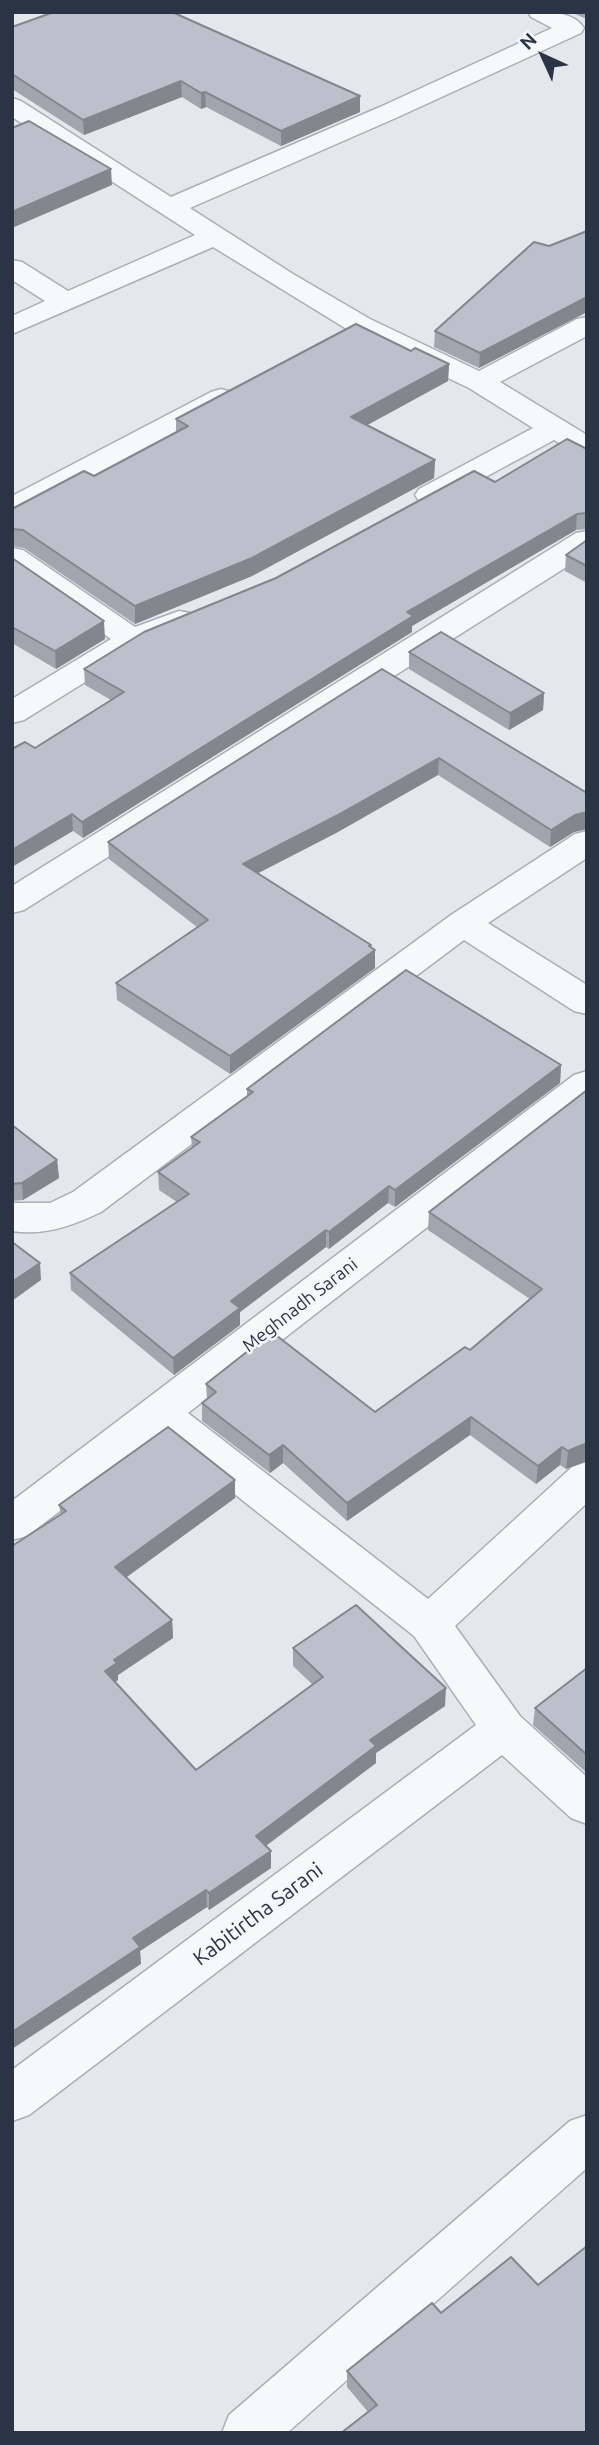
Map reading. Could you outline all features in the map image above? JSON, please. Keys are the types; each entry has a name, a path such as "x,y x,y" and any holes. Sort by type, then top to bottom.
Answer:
{"street":[{"path":"170,207 389,112 572,28 540,12"},
{"path":"364,101 389,112"},
{"path":"12,106 170,207 348,331 479,382 587,448"},
{"path":"12,326 214,237"},
{"path":"12,268 65,301"},
{"path":"479,382 587,325"},
{"path":"12,508 240,388"},
{"path":"409,506 554,428"},
{"path":"12,902 587,540"},
{"path":"12,557 132,639"},
{"path":"12,713 132,639 204,610"},
{"path":"381,669 415,690"},
{"path":"12,1217 27,1220 60,1217 87,1202 464,923 587,842"},
{"path":"464,923 587,1002"},
{"name":"Meghnadh Sarani","path":"12,1524 587,1084"},
{"path":"160,1413 429,1624 504,1729 587,1805"},
{"path":"429,1624 587,1478"},
{"name":"Kabitirtha Sarani","path":"12,2099 504,1729"},
{"path":"248,2433 587,2137"}],"building":[{"path":"54,12 172,12 360,96 281,131 181,81 83,120 12,74 12,27"},
{"path":"29,121 111,169 12,212 12,128"},
{"path":"587,231 587,297 480,353 435,331 534,242 549,246"},
{"path":"356,324 411,351 415,348 449,364 351,417 435,460 252,558 135,606 23,530 12,529 12,509 84,471 94,476 188,426 176,419"},
{"path":"567,439 587,449 587,513 577,514 407,612 413,616 82,822 72,814 12,850 12,749 25,742 35,748 124,692 84,669 144,632 276,578 474,471 495,482"},
{"path":"587,540 587,566 566,555"},
{"path":"12,558 104,621 55,651 12,627"},
{"path":"441,632 544,693 510,713 409,652"},
{"path":"382,669 587,793 587,812 575,815 551,830 439,758 243,864 375,950 230,1056 116,983 208,920 108,842"},
{"path":"406,970 561,1065 395,1190 389,1186 231,1301 240,1308 173,1358 70,1273 189,1194 158,1172 200,1142 191,1137 253,1092 247,1089"},
{"path":"587,1090 587,1443 568,1451 562,1447 538,1466 471,1417 347,1503 283,1445 269,1455 202,1403 216,1392 206,1384 272,1332 375,1412 465,1347 470,1350 542,1289 429,1212"},
{"path":"12,1125 57,1160 22,1183 12,1184"},
{"path":"12,1242 40,1263 12,1282"},
{"path":"168,1427 235,1480 115,1567 172,1620 114,1660 117,1663 105,1671 196,1770 323,1677 293,1648 356,1605 446,1688 370,1740 376,1746 256,1836 271,1851 209,1893 206,1890 133,1938 140,1947 12,2032 12,1546 66,1511 59,1505"},
{"path":"587,1668 587,1755 535,1708"},
{"path":"587,2246 587,2433 341,2433 377,2405 347,2371 432,2303 441,2313 511,2257 538,2285"}]}
